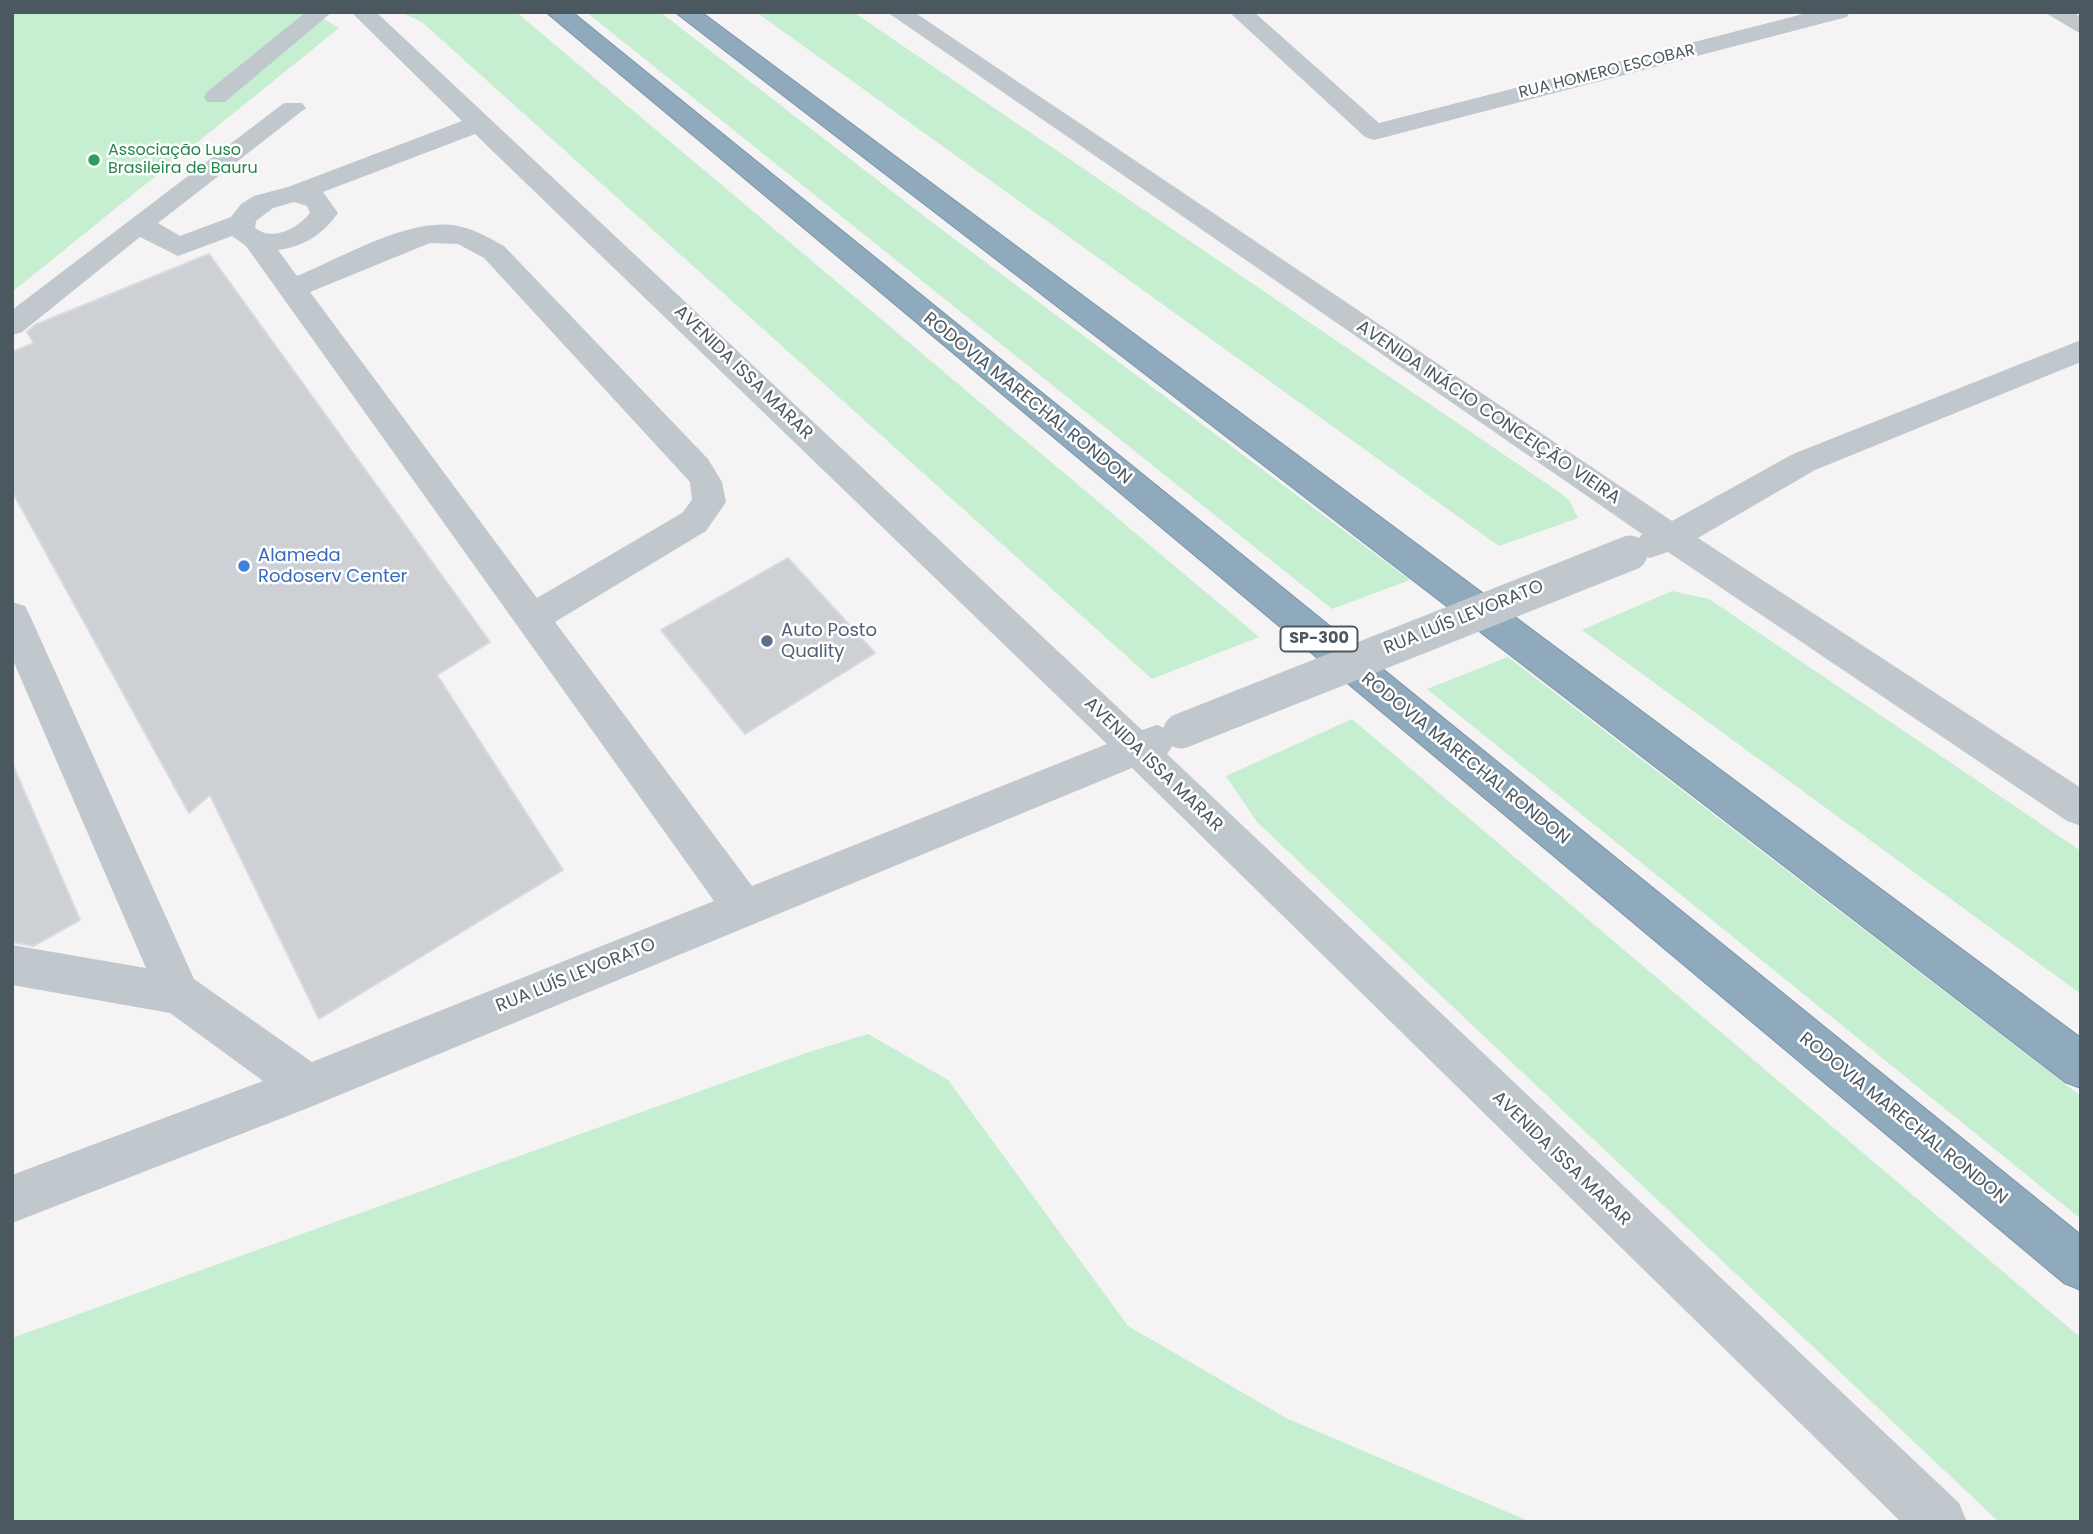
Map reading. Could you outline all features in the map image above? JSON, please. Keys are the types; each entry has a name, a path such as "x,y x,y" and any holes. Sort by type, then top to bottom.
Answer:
{"highway":[{"name":"RODOVIA MARECHAL RONDON","path":"557,12 2081,1266"},
{"path":"686,12 2081,1066"}],"street":[{"path":"216,97 321,12"},
{"name":"AVENIDA ISSA MARAR","path":"362,12 1137,749 1940,1522"},
{"name":"AVENIDA INÁCIO CONCEIÇÃO VIEIRA","path":"898,12 1671,537 2081,809"},
{"name":"RUA HOMERO ESCOBAR","path":"1240,12 1374,132 1839,12"},
{"path":"2055,12 2081,27"},
{"path":"12,325 139,224 293,108"},
{"path":"490,131 294,194 266,200 245,215 249,232 743,908"},
{"path":"139,224 178,247 249,232 285,240 311,229 324,212 490,131"},
{"path":"294,194 316,199 323,205 324,212"},
{"path":"292,289 397,244 428,234 468,237 494,252 532,290 697,467 706,482 709,502 694,522 531,618"},
{"path":"1671,537 1804,462 2081,350"},
{"name":"RUA LUÍS LEVORATO","path":"12,1199 308,1086 1181,731 1671,537"},
{"path":"12,616 179,994"},
{"path":"12,965 179,994 308,1086"}],"green space":[{"name":"Associação Luso Brasileira de Bauru","path":"12,12 312,12 339,28 12,292"},
{"path":"401,12 516,12 1259,637 1152,679 423,23"},
{"path":"586,12 660,12 933,223 1410,580 1332,609"},
{"path":"756,12 853,12 1556,490 1569,500 1578,518 1499,546"},
{"path":"1672,591 1709,599 2081,851 2081,994 1582,630"},
{"path":"1508,657 2081,1096 2081,1219 1427,689"},
{"path":"1352,719 2081,1338 2081,1522 1999,1522 1257,822 1226,776"},
{"path":"868,1034 948,1080 1128,1326 1288,1419 1531,1522 12,1522 12,1338 809,1052"}],"building":[{"name":"Alameda Rodoserv Center","path":"209,254 490,642 437,675 563,870 319,1019 210,795 189,813 12,491 12,352 34,343 27,332 35,325"},
{"name":"Auto Posto Quality","path":"788,558 875,653 745,734 661,630"},
{"path":"12,763 80,920 33,946 12,942"}],"place":[{"name":"Associação Luso Brasileira de Bauru","path":"94,160"},
{"name":"Alameda Rodoserv Center","path":"244,566"},
{"name":"Auto Posto Quality","path":"767,641"}]}
